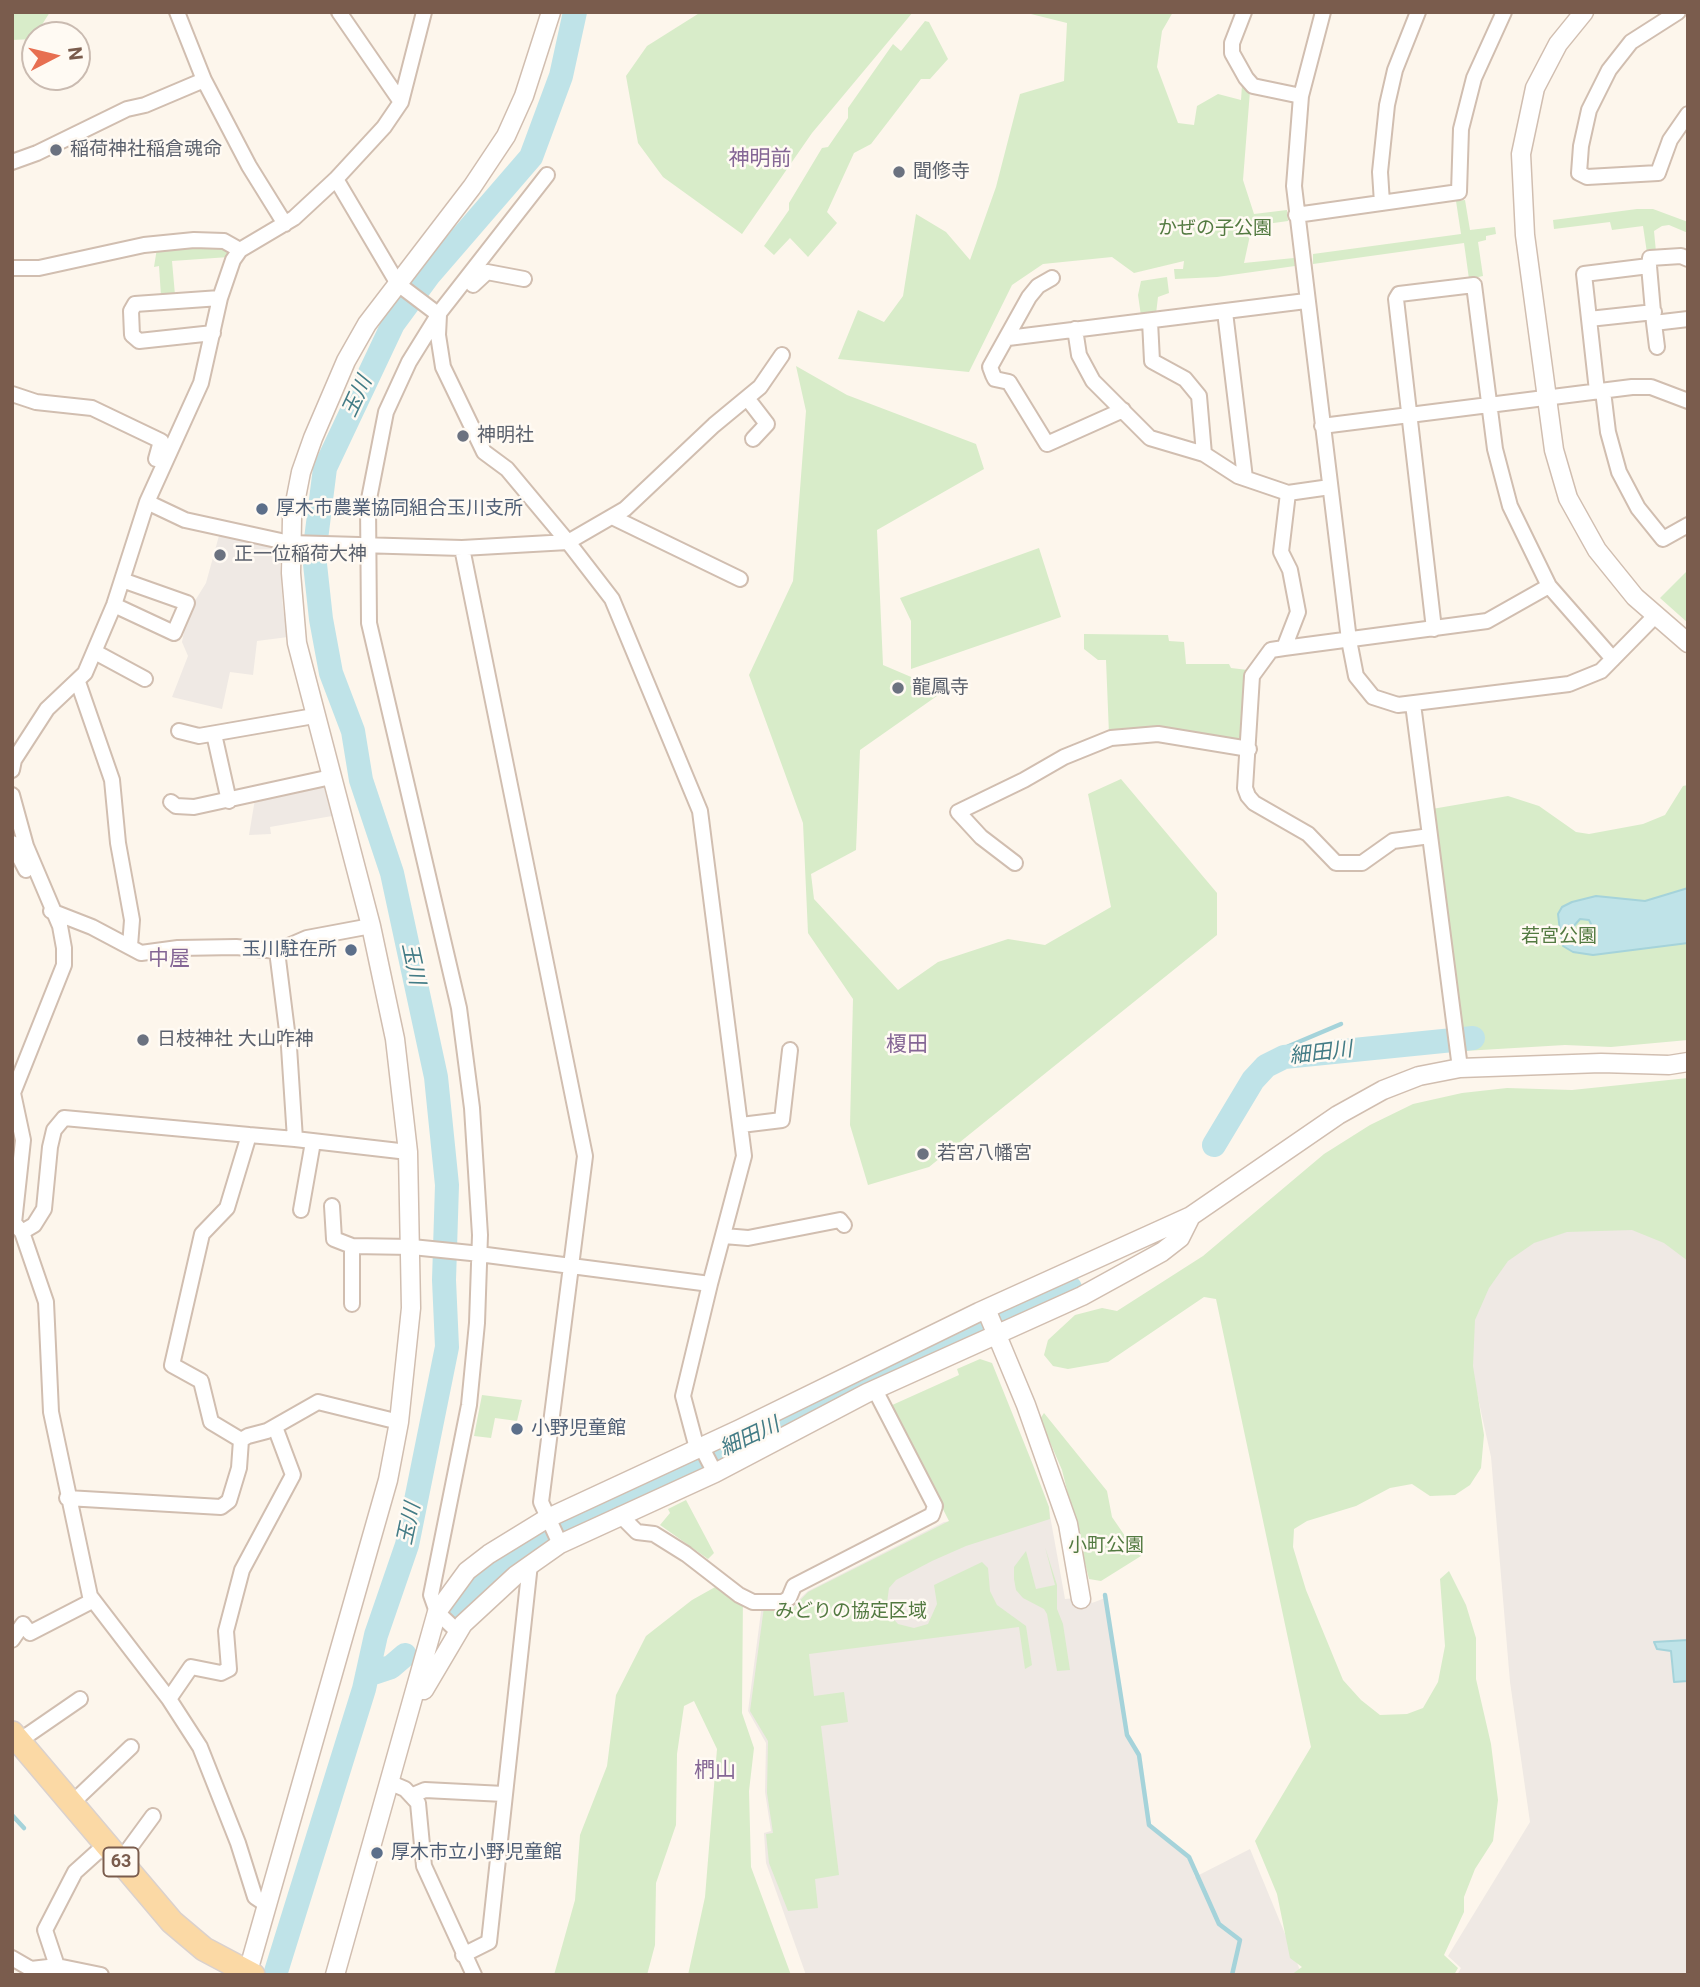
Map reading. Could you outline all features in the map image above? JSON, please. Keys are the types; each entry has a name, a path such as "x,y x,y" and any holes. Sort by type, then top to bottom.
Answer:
{"main road":[{"name":"63","path":"16,1737 172,1922 204,1948 249,1974"}],"street":[{"path":"177,12 204,80 248,166 285,223"},
{"path":"339,12 401,102"},
{"path":"12,769 14,760 47,709 78,682 95,652 114,605 147,502 201,383 220,298 233,260 240,250 285,223 336,180 384,127 401,102 424,12"},
{"path":"249,1974 374,1532 399,1422 416,1248 395,1039 371,926 314,716 293,611 294,543 302,472 330,394 367,324 401,286 506,136 524,96 551,12"},
{"path":"1244,12 1232,43 1232,53 1246,78 1254,86 1301,96"},
{"path":"1324,12 1301,96 1295,155 1296,215 1352,666 1366,691 1388,704 1413,704 1569,684 1601,671 1656,615"},
{"path":"1381,203 1380,172 1387,105 1395,70 1418,12"},
{"path":"1584,12 1558,44 1535,88 1521,154 1524,223 1557,465 1576,516 1608,566 1688,643"},
{"path":"1678,12 1631,42 1609,70 1590,110 1581,146 1579,173 1587,177 1658,173 1670,140 1688,114"},
{"path":"1296,215 1459,192 1461,129 1474,78 1501,13"},
{"path":"12,162 37,153 127,109 204,80"},
{"path":"447,1621 431,1595 469,1405 476,1254 472,1108 459,1007 369,622 364,545 372,473 386,412 409,362 437,313 547,175"},
{"path":"336,180 401,286 437,313 447,315 483,273 524,279"},
{"path":"12,268 39,268 144,245 194,240 224,241 240,250"},
{"path":"1657,347 1650,258 1681,256 1688,259"},
{"path":"1649,266 1584,272 1589,319 1608,432 1619,472 1638,508 1663,539 1688,526"},
{"path":"1052,278 1038,286 1029,297 990,367 995,379 1009,382 1047,444 1123,410"},
{"path":"1434,629 1395,299 1399,294 1474,285 1488,405 1500,474 1510,506 1549,586 1614,659"},
{"path":"213,333 139,341 132,335 131,311 135,304 220,298"},
{"path":"1008,338 1306,302"},
{"path":"1225,312 1245,478"},
{"path":"437,313 443,367 484,452 508,469 568,542 616,608 700,811 744,1156 683,1396 695,1441 703,1449 714,1470"},
{"path":"1589,319 1688,318"},
{"path":"1150,321 1152,360 1185,379 1199,396 1204,454"},
{"path":"1075,330 1079,355 1094,381 1150,438 1204,454 1238,476 1288,493 1330,488"},
{"path":"147,502 185,520 294,543 462,548 568,542 612,517 760,387 782,355"},
{"path":"1322,426 1546,397 1651,387 1688,401"},
{"path":"12,394 36,402 92,408 161,441 150,473 150,479 155,483"},
{"path":"747,398 771,421 753,439"},
{"path":"1284,648 1298,612 1290,570 1281,552 1288,493"},
{"path":"612,517 740,579"},
{"path":"462,548 585,1156 541,1502 553,1532"},
{"path":"114,605 174,633 187,603 122,580"},
{"path":"1430,836 1394,841 1362,863 1336,863 1308,834 1254,803 1245,788 1252,676 1271,650 1487,621 1549,586"},
{"path":"95,652 145,679"},
{"path":"78,682 112,780 118,843 132,920 130,946"},
{"path":"1413,704 1460,1068"},
{"path":"179,731 199,736 314,716"},
{"path":"214,734 229,801"},
{"path":"1015,863 981,837 958,812 1024,780 1063,757 1111,738 1158,734 1248,749"},
{"path":"171,802 176,806 194,807 331,777"},
{"path":"12,795 26,846 62,937 64,965 13,1093 23,1140 16,1227 49,1316 51,1412 67,1498 92,1601 169,1699 200,1747 239,1843 255,1897 267,1905"},
{"path":"12,843 33,885 54,914 92,927 141,953 178,948 236,947 276,951 307,938 371,926"},
{"path":"276,951 289,1046 295,1139"},
{"path":"741,1125 782,1120 790,1050"},
{"path":"409,1718 416,1712 447,1621 530,1564 553,1532 620,1515 714,1470 864,1384 1191,1216 1338,1115 1371,1096 1419,1076 1460,1068 1601,1063 1669,1065 1688,1062"},
{"path":"16,1227 34,1225 44,1209 50,1147 54,1130 64,1118 408,1152"},
{"path":"241,1440 211,1422 201,1381 172,1365 202,1234 227,1208 249,1135"},
{"path":"299,1202 313,1142"},
{"path":"332,1206 334,1239 352,1246 416,1248 476,1254 710,1284"},
{"path":"335,1975 409,1718 467,1571 553,1532 703,1449 864,1384 991,1321 1082,1296 1162,1252 1180,1238 1191,1216"},
{"path":"724,1236 748,1238 840,1220 844,1225"},
{"path":"352,1246 352,1304"},
{"path":"991,1321 1026,1405 1068,1524 1081,1599"},
{"path":"620,1515 637,1532 654,1534 686,1554 739,1595 753,1602 783,1602 789,1598 793,1586 932,1515 935,1506 864,1384"},
{"path":"241,1440 275,1427 318,1402 399,1422"},
{"path":"169,1699 191,1667 221,1672 229,1669 226,1631 242,1570 293,1475 275,1427"},
{"path":"67,1498 221,1507 229,1501 239,1468 241,1440"},
{"path":"463,1955 489,1942 530,1564"},
{"path":"12,1640 23,1624 30,1633 92,1601"},
{"path":"16,1737 80,1699"},
{"path":"71,1804 131,1747"},
{"path":"391,1783 413,1795 421,1816 420,1839 424,1866 474,1975"},
{"path":"413,1795 425,1790 504,1794"},
{"path":"57,1965 45,1930 75,1872 113,1853 153,1816"},
{"path":"12,1958 31,1969 57,1965 101,1975"}],"shaded area":[{"path":"220,532 279,550 288,637 257,641 253,675 230,672 222,709 172,697 188,656 182,642 188,612 206,583"},
{"path":"323,784 332,816 270,827 271,834 249,835 255,799"},
{"path":"1568,1212 1688,1236 1688,1975 1457,1975 1461,1968 1448,1956 1530,1822 1510,1682 1491,1457 1463,1330 1483,1262"},
{"path":"1049,1510 1065,1599 1090,1597 1092,1603 1105,1598 1126,1735 1138,1755 1148,1825 1188,1858 1195,1877 1250,1849 1302,1975 806,1975 766,1863 764,1833 771,1831 765,1792 766,1743 748,1711 762,1604 790,1608 808,1591 944,1522"}],"green space":[{"path":"12,12 50,12 44,21 21,21 21,40 12,40"},
{"path":"701,12 913,12 812,133 742,234 663,177 638,143 626,76 647,46"},
{"name":"かぜの子公園","path":"1023,12 1173,12 1162,31 1157,67 1178,123 1194,125 1197,106 1218,94 1241,100 1242,85 1250,91 1243,180 1254,214 1287,210 1288,221 1252,226 1244,263 1294,258 1295,266 1217,277 1175,279 1174,269 1183,269 1184,261 1134,273 1112,257 1043,264 1012,285 969,372 838,359 858,310 884,322 903,296 916,214 946,232 970,260 996,187 1020,94 1064,81 1067,23"},
{"path":"925,21 929,22 948,59 930,79 921,79 871,144 854,153 827,212 837,223 808,257 790,238 774,255 764,246 789,210 789,203 822,148 828,147 848,118 848,108 893,44 901,51"},
{"path":"1465,200 1470,230 1495,227 1496,234 1486,236 1486,240 1478,242 1483,276 1469,279 1464,243 1313,264 1313,254 1461,234 1456,201"},
{"path":"1653,209 1688,222 1688,233 1669,225 1662,226 1654,231 1656,252 1647,253 1643,226 1612,230 1610,222 1554,229 1553,220"},
{"path":"201,242 232,248 229,257 172,261 175,295 161,296 159,266 154,267 157,248"},
{"path":"1167,277 1169,293 1158,297 1156,314 1141,316 1138,295 1141,281"},
{"path":"796,366 847,395 976,444 984,469 877,530 883,665 944,691 860,750 856,850 811,874 814,899 898,990 938,962 1008,939 1045,945 1111,907 1088,794 1121,779 1217,893 1217,935 929,1167 868,1185 850,1125 853,999 808,933 803,823 749,675 793,581 806,411"},
{"path":"1039,548 1061,617 911,669 911,621 900,598"},
{"path":"1688,570 1688,623 1660,598"},
{"path":"1084,634 1168,635 1169,641 1184,642 1186,664 1229,664 1231,668 1248,670 1244,743 1109,734 1106,660 1098,660 1084,649"},
{"name":"若宮公園","path":"1688,785 1688,1040 1611,1047 1565,1045 1464,1051 1432,809 1508,796 1539,806 1576,832 1589,834 1643,824 1665,815 1683,786"},
{"path":"1688,1078 1688,1261 1664,1243 1632,1230 1567,1232 1534,1243 1508,1261 1489,1288 1475,1320 1473,1366 1484,1435 1481,1468 1470,1485 1455,1495 1430,1496 1412,1484 1390,1488 1356,1506 1307,1521 1294,1529 1293,1547 1306,1590 1343,1680 1361,1700 1380,1715 1407,1714 1423,1708 1438,1682 1445,1646 1440,1579 1449,1571 1466,1605 1476,1638 1476,1679 1491,1744 1498,1800 1493,1841 1475,1869 1464,1897 1464,1912 1444,1955 1458,1968 1454,1975 1291,1975 1302,1967 1290,1958 1277,1894 1255,1841 1311,1747 1216,1299 1204,1297 1108,1362 1068,1369 1053,1366 1044,1355 1048,1340 1075,1315 1102,1308 1117,1311 1203,1256 1324,1154 1370,1125 1413,1104 1462,1093 1507,1088 1572,1090"},
{"name":"みどりの協定区域","path":"980,1359 992,1363 1049,1507 1050,1519 966,1546 932,1561 896,1580 889,1588 887,1603 889,1614 898,1624 914,1628 928,1624 937,1604 934,1585 982,1562 988,1568 990,1591 997,1605 1026,1626 1032,1665 1025,1669 1019,1627 809,1654 814,1696 844,1692 848,1722 821,1726 839,1875 815,1879 818,1908 788,1911 769,1863 766,1834 773,1833 767,1793 768,1741 750,1711 764,1607 790,1611 808,1592 949,1521 890,1406 959,1375 957,1369"},
{"path":"482,1395 522,1400 517,1421 495,1418 491,1438 474,1436"},
{"name":"小町公園","path":"1044,1413 1107,1491 1112,1517 1125,1536 1142,1550 1141,1556 1101,1581 1089,1579 1062,1470 1040,1419"},
{"path":"686,1500 714,1553 708,1559 660,1525 670,1513 668,1509"},
{"path":"1045,1547 1057,1585 1057,1609 1063,1624 1070,1670 1057,1671 1044,1609 1023,1598 1016,1590 1014,1567 1026,1551 1036,1589 1055,1585"},
{"path":"717,1586 743,1593 742,1713 754,1748 749,1791 751,1867 791,1975 688,1975 705,1897 717,1749 694,1701 684,1706 677,1754 676,1825 656,1883 655,1945 647,1975 554,1975 575,1900 580,1835 607,1766 616,1695 646,1636 692,1600"}],"water":[{"path":"1688,888 1688,943 1593,955 1573,952 1563,946 1561,938 1576,932 1585,934 1591,924 1589,920 1580,919 1573,927 1560,931 1558,914 1562,907 1572,902 1596,896 1645,901"},
{"path":"1688,1640 1688,1681 1674,1682 1671,1651 1657,1649 1654,1642"}],"waterway":[{"name":"玉川","path":"275,1975 364,1689 376,1635 407,1545 447,1347 444,1280 447,1185 436,1077 392,873 361,780 353,731 331,673 321,619 314,555 325,468 393,324 429,275 531,157 561,76 575,12"},
{"path":"1266,1066 1276,1053 1341,1024"},
{"name":"細田川","path":"1214,1145 1253,1080 1266,1066 1284,1057 1473,1038"},
{"name":"細田川","path":"449,1616 493,1573 560,1527 979,1327 1070,1288"},
{"path":"1105,1595 1127,1735 1139,1755 1149,1825 1189,1857 1219,1924 1240,1940 1232,1975"},
{"name":"細田川","path":"367,1675 391,1667 405,1655"},
{"path":"12,1815 24,1828"}],"place":[{"name":"稲荷神社稲倉魂命","path":"56,150"},
{"name":"聞修寺","path":"899,172"},
{"name":"神明社","path":"463,436"},
{"name":"厚木市農業協同組合玉川支所","path":"262,509"},
{"name":"正一位稲荷大神","path":"220,555"},
{"name":"龍鳳寺","path":"898,688"},
{"name":"玉川駐在所","path":"351,950"},
{"name":"日枝神社 大山咋神","path":"143,1040"},
{"name":"若宮八幡宮","path":"923,1154"},
{"name":"小野児童館","path":"517,1429"},
{"name":"厚木市立小野児童館","path":"377,1853"}],"district":[{"name":"神明前","path":"760,160"},
{"name":"中屋","path":"169,960"},
{"name":"榎田","path":"907,1046"},
{"name":"椚山","path":"715,1772"}]}
